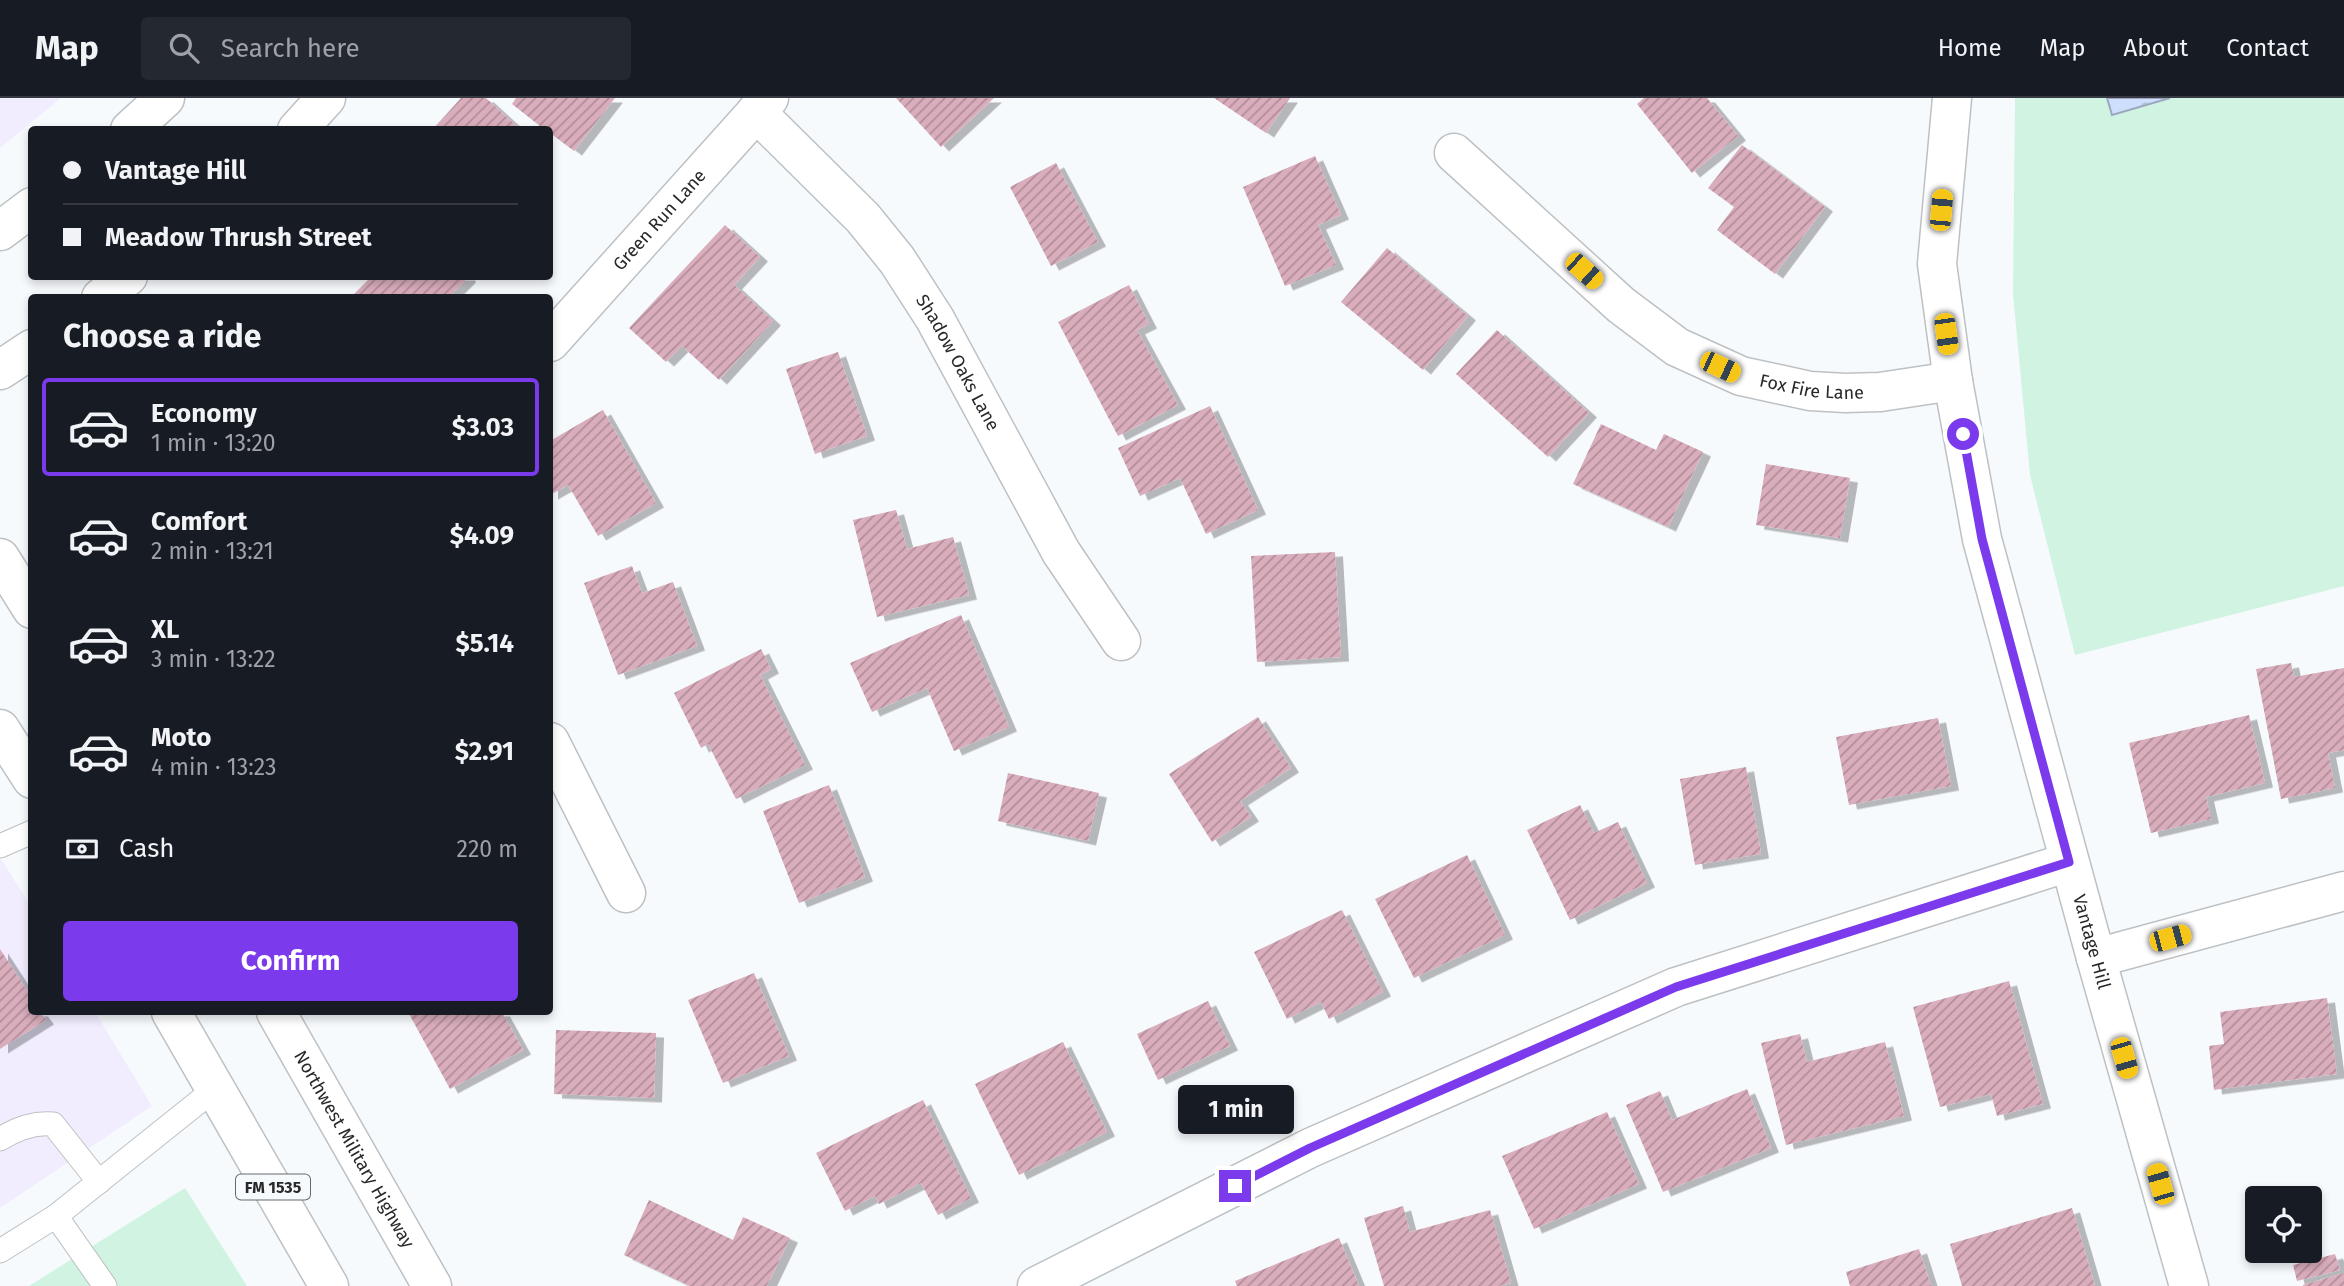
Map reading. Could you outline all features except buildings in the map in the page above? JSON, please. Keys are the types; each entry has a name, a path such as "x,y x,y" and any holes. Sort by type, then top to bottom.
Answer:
{"street":[{"path":"134,126 165,98"},
{"path":"301,126 326,98"},
{"name":"Vantage Hill","path":"1952,98 1937,264 1953,381 1982,539 2069,862 2189,1286"},
{"name":"Green Run Lane","path":"553,339 762,105"},
{"name":"Shadow Oaks Lane","path":"762,105 897,260 935,319 1061,552 1121,641"},
{"name":"Fox Fire Lane","path":"1454,153 1620,305 1677,347 1741,376 1810,391 1880,392 1953,381"},
{"path":"0,231 28,210"},
{"path":"106,294 123,280"},
{"path":"0,370 28,352"},
{"path":"0,558 28,603"},
{"path":"0,729 28,773"},
{"path":"553,748 626,892"},
{"path":"1037,1286 1310,1148 1676,987 2069,862"},
{"path":"2096,958 2344,891"},
{"name":"FM 1535","path":"173,1015 329,1286"},
{"name":"Northwest Military Highway","path":"277,1015 432,1286"}],"lane":[{"path":"0,846 28,834"},
{"path":"0,1251 56,1216 216,1088"},
{"path":"0,1139 39,1122 53,1124 99,1182"},
{"path":"56,1216 105,1286"}],"shaded area":[{"path":"0,98 61,98 0,148"},
{"path":"0,857 28,902 28,1015 97,1015 152,1106 0,1208"}],"green space":[{"path":"2015,98 2344,98 2344,586 2075,655 2030,475 2013,294"},
{"path":"185,1188 247,1286 29,1286"}],"water":[{"path":"2107,98 2170,98 2112,115"}],"route":[{"path":"1235,1186 1310,1148 1676,987 2069,862 1982,539 1963,434"}]}
